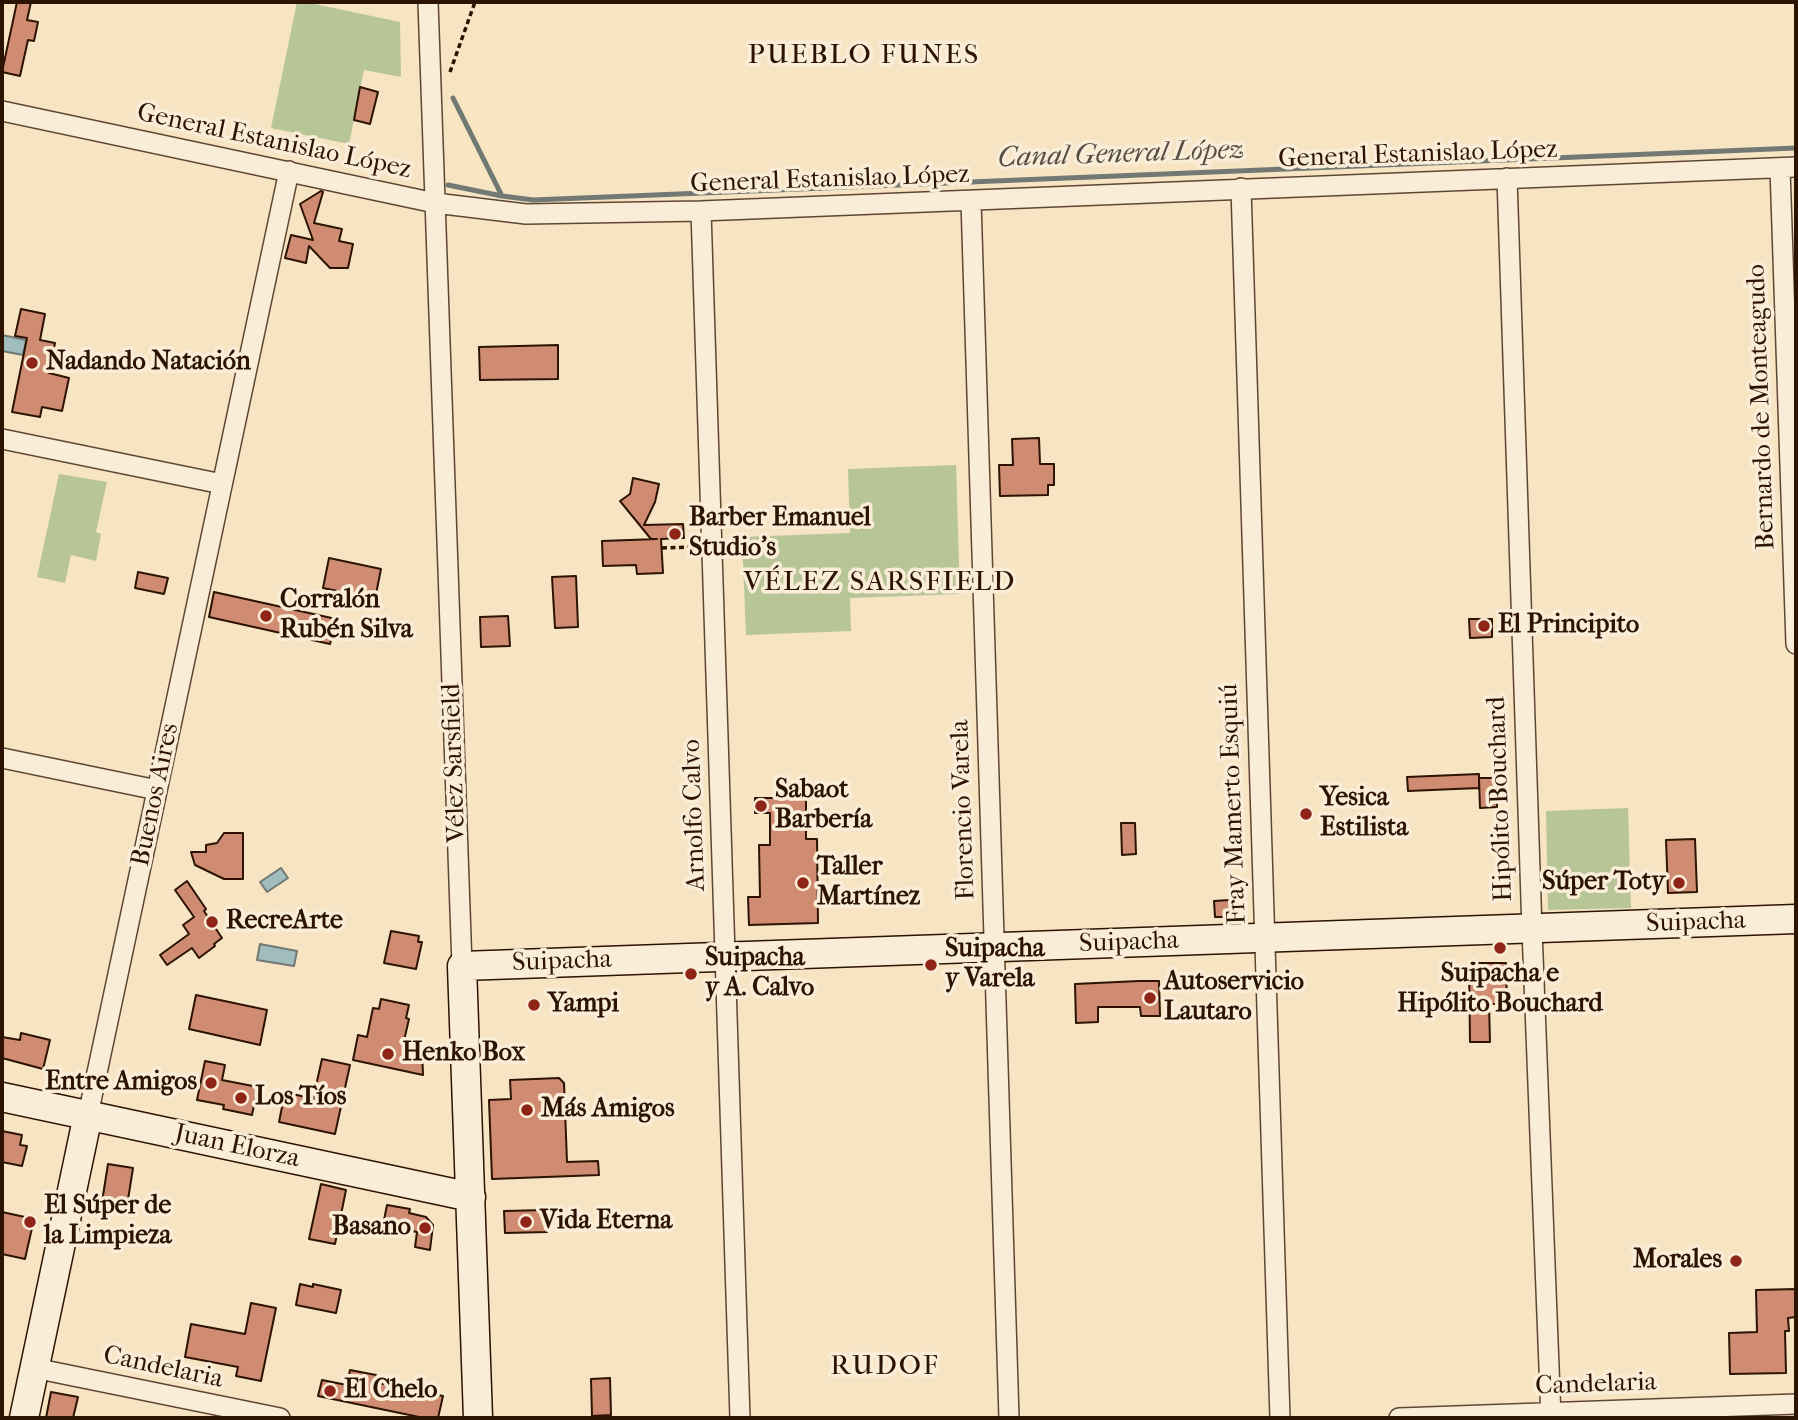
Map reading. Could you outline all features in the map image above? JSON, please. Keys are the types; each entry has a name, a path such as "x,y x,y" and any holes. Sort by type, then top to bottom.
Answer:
{"main road":[{"name":"Suipacha","path":"462,966 1796,919"},
{"name":"Vélez Sarsfield","path":"462,966 478,1418"},
{"name":"Juan Elorza","path":"2,1097 471,1197"},
{"name":"Buenos Aires","path":"24,1418 88,1115"}],"street":[{"name":"Vélez Sarsfield","path":"428,2 462,966"},
{"name":"General Estanislao López","path":"2,111 435,203 526,214 701,211 1788,168"},
{"name":"Bernardo de Monteagudo","path":"1788,168 1796,644"},
{"name":"Buenos Aires","path":"88,1115 289,172"},
{"name":"Hipólito Bouchard","path":"1507,178 1551,1416"},
{"name":"Fray Mamerto Esquiú","path":"1241,188 1280,1418"},
{"name":"Florencio Varela","path":"971,201 1009,1418"},
{"name":"Arnolfo Calvo","path":"701,211 740,1418"},
{"path":"2,439 222,484"},
{"path":"2,758 157,790"},
{"name":"Candelaria","path":"34,1368 280,1418"},
{"name":"Candelaria","path":"1399,1418 1551,1416 1796,1404"}],"path":[{"path":"450,72 475,2"},
{"path":"662,548 712,546"}],"green space":[{"path":"297,2 400,22 401,77 364,70 349,144 271,128"},
{"path":"956,465 960,594 850,598 851,631 746,635 742,537 850,533 848,469"},
{"path":"59,474 107,482 96,532 101,534 96,561 71,555 65,583 37,577"},
{"path":"1628,808 1631,908 1548,910 1546,811"}],"water":[{"path":"2,335 26,340 23,355 2,351"},
{"path":"281,868 288,878 267,892 260,882"},
{"path":"260,944 297,951 294,966 257,960"}],"building":[{"path":"17,2 31,2 27,20 38,22 34,41 28,40 20,76 2,72"},
{"path":"360,87 378,92 370,124 354,120"},
{"path":"323,192 314,223 342,229 339,241 353,244 348,268 330,268 309,246 306,263 285,258 291,235 313,240 300,204"},
{"name":"Nadando Natación","path":"21,309 45,314 40,340 55,343 49,373 69,378 62,411 42,407 40,417 12,412 27,338 15,336"},
{"path":"558,345 558,379 480,380 479,347"},
{"path":"1039,438 1040,464 1054,464 1054,485 1048,485 1048,495 1000,496 999,465 1013,465 1012,439"},
{"path":"633,478 659,484 655,502 644,525 683,524 684,538 661,539 663,573 637,574 636,565 603,566 602,541 657,539 651,539 620,501 630,494"},
{"path":"329,558 381,569 375,599 323,588"},
{"path":"138,572 168,578 164,594 135,588"},
{"path":"576,576 578,627 555,628 552,577"},
{"path":"214,592 336,619 330,644 209,617"},
{"path":"508,616 510,646 481,647 480,617"},
{"path":"1469,619 1492,619 1492,637 1470,638"},
{"path":"1479,774 1479,778 1496,778 1497,807 1480,808 1479,779 1479,788 1408,791 1407,777"},
{"path":"755,798 806,798 806,839 817,839 818,923 749,925 748,897 760,897 759,845 770,845 770,813 755,813"},
{"path":"1121,823 1135,823 1136,854 1122,855"},
{"path":"224,833 243,833 243,879 224,879 195,865 191,852 206,852 206,845 217,843"},
{"path":"1695,839 1697,892 1668,893 1666,840"},
{"path":"187,881 222,938 199,958 192,948 167,965 160,955 189,934 183,925 194,917 175,890"},
{"path":"1230,900 1231,917 1215,917 1214,901"},
{"path":"391,931 419,936 418,942 422,942 416,969 384,963"},
{"path":"1469,963 1506,963 1507,1004 1489,1004 1490,1042 1470,1042"},
{"path":"1159,981 1160,1016 1141,1016 1140,1007 1098,1007 1098,1022 1076,1023 1075,984"},
{"path":"196,995 267,1010 260,1045 189,1029"},
{"path":"381,999 409,1005 403,1045 422,1049 423,1075 353,1060 358,1035 367,1037 373,1008 379,1009"},
{"path":"21,1033 50,1040 43,1069 2,1058 2,1037 20,1040"},
{"path":"322,1059 350,1065 335,1134 279,1122 285,1092 313,1099"},
{"path":"205,1061 225,1065 222,1080 258,1087 252,1115 223,1109 224,1105 197,1100"},
{"path":"559,1078 564,1083 567,1162 598,1161 599,1175 492,1179 489,1100 511,1099 510,1080"},
{"path":"2,1131 22,1135 20,1145 27,1146 22,1166 2,1162"},
{"path":"108,1164 133,1168 127,1206 102,1202"},
{"path":"321,1184 346,1190 335,1244 309,1239"},
{"path":"387,1205 410,1209 409,1213 426,1217 433,1225 430,1250 415,1247 417,1232 383,1225"},
{"name":"Vida Eterna","path":"547,1210 547,1232 505,1233 504,1211"},
{"path":"2,1212 34,1219 25,1259 2,1254"},
{"path":"300,1284 341,1290 336,1313 296,1305"},
{"path":"1796,1289 1796,1317 1788,1318 1789,1331 1785,1331 1786,1373 1730,1374 1729,1333 1757,1332 1756,1290"},
{"path":"251,1303 276,1308 261,1381 236,1376 238,1367 185,1357 191,1324 245,1334"},
{"path":"350,1370 376,1375 374,1382 443,1396 438,1418 424,1418 318,1396 322,1380 347,1385"},
{"path":"610,1378 611,1415 592,1416 591,1379"},
{"path":"51,1392 78,1397 73,1418 46,1418"}],"waterway":[{"path":"453,98 502,196"},
{"name":"Canal General López","path":"448,185 533,200 1796,148"}],"place":[{"name":"Nadando Natación","path":"32,363"},
{"name":"Barber Emanuel Studio's","path":"675,534"},
{"name":"Corralón Rubén Silva","path":"266,616"},
{"name":"El Principito","path":"1484,626"},
{"name":"Sabaot Barbería","path":"761,806"},
{"name":"Yesica Estilista","path":"1306,814"},
{"name":"Taller Martínez","path":"803,883"},
{"name":"Súper Toty","path":"1679,883"},
{"name":"RecreArte","path":"212,922"},
{"name":"Suipacha e Hipólito Bouchard","path":"1500,948"},
{"name":"Suipacha y Varela","path":"931,965"},
{"name":"Suipacha y A. Calvo","path":"691,974"},
{"name":"Autoservicio Lautaro","path":"1150,998"},
{"name":"Yampi","path":"534,1005"},
{"name":"Henko Box","path":"388,1054"},
{"name":"Entre Amigos","path":"211,1083"},
{"name":"Los Tíos","path":"241,1098"},
{"name":"Más Amigos","path":"527,1110"},
{"name":"El Súper de la Limpieza","path":"30,1222"},
{"name":"Vida Eterna","path":"526,1222"},
{"name":"Basano","path":"425,1228"},
{"name":"Morales","path":"1736,1261"},
{"name":"El Chelo","path":"330,1391"}],"district":[{"name":"PUEBLO FUNES","path":"864,56"},
{"name":"VÉLEZ SARSFIELD","path":"880,583"},
{"name":"RUDOF","path":"885,1367"}]}
